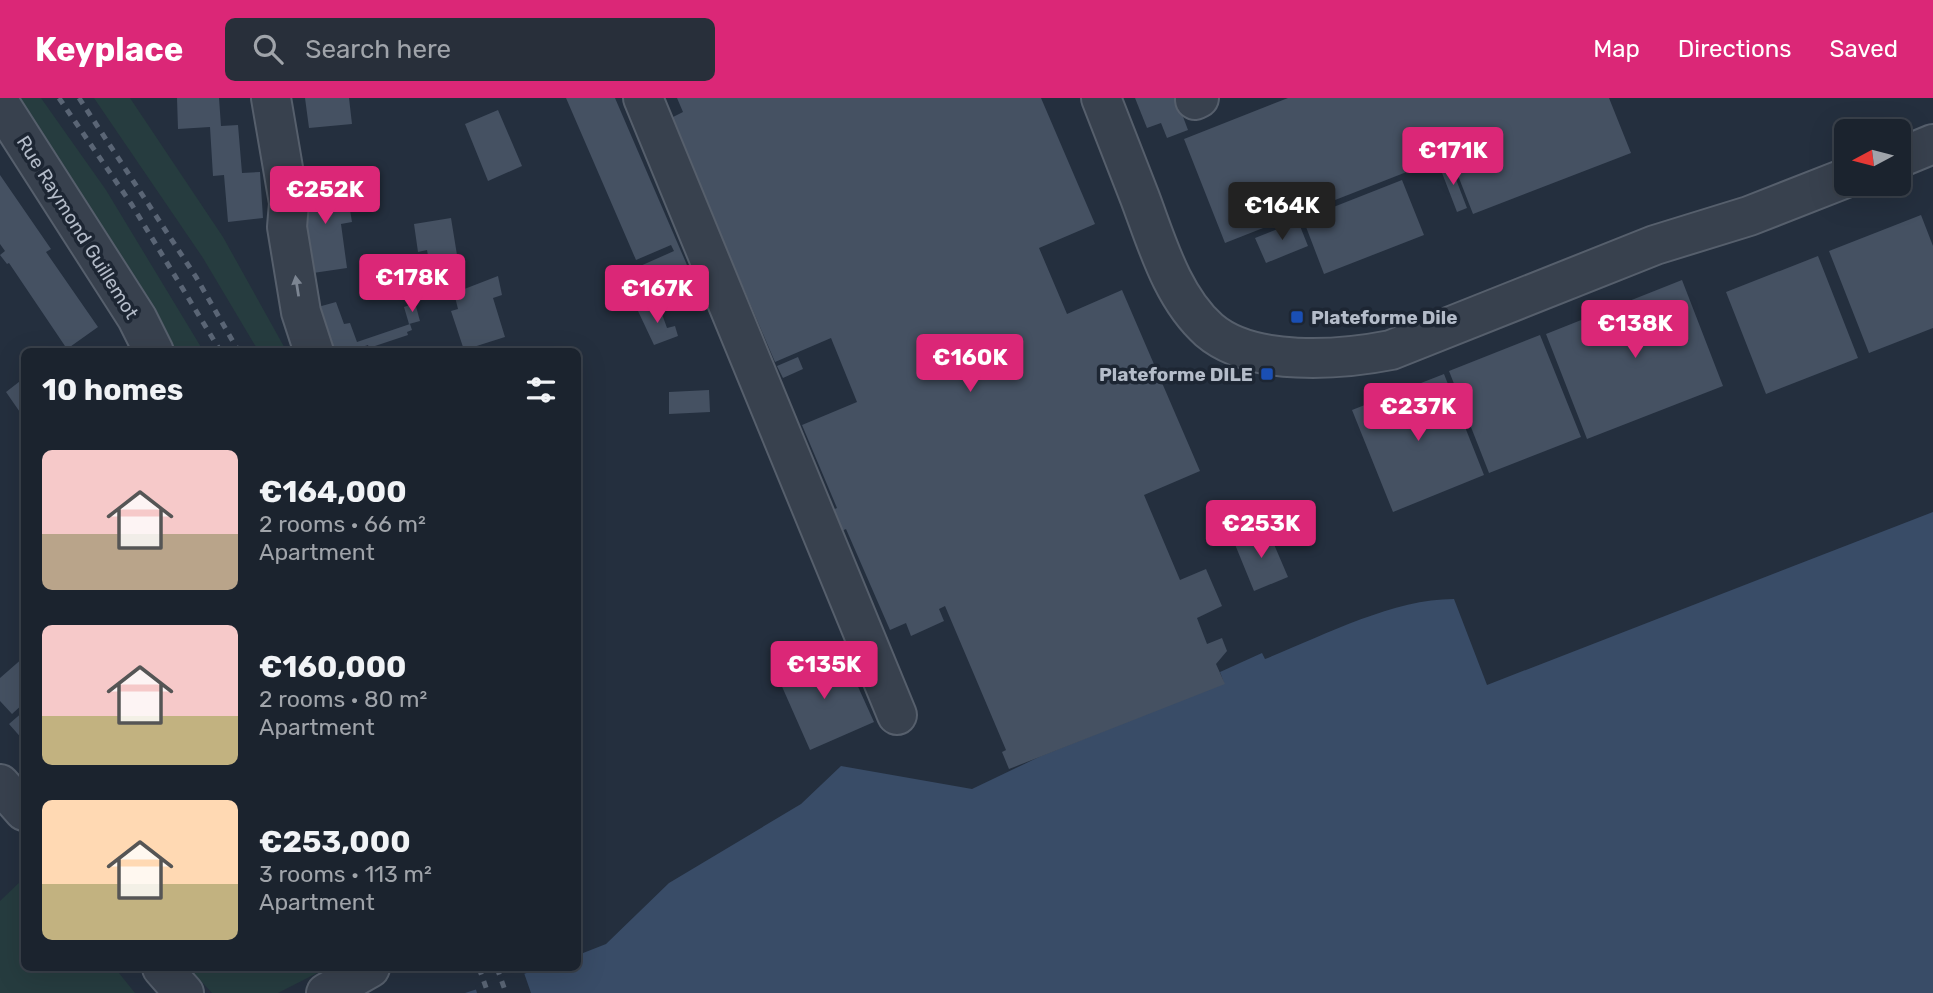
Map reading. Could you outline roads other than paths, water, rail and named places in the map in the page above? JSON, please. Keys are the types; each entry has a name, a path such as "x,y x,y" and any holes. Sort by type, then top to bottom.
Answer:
{"street":[{"path":"271,98 289,203 287,226 301,312 313,348"},
{"path":"643,98 897,715"},
{"path":"1101,98 1156,239 1185,302 1210,331 1228,341 1252,351 1306,358 1362,355 1391,350 1655,245 1749,216 1834,183"},
{"name":"Rue Raymond Guillemot","path":"0,104 136,318 152,348"},
{"path":"1911,153 1933,144"},
{"path":"0,784 21,808"},
{"path":"165,971 184,993"},
{"path":"326,993 365,971"}],"water":[{"path":"1933,512 1933,993 465,993 533,971 581,971 581,954 606,944 669,883 801,804 841,766 972,789 1041,756 1224,683 1220,672 1262,653 1265,659 1358,620 1406,605 1430,601 1454,599 1487,685"}],"railway":[{"path":"59,98 132,205 219,348"},
{"path":"79,98 196,277 237,348"},
{"path":"480,971 488,993"},
{"path":"498,971 506,993"}],"place":[{"name":"Plateforme Dile","path":"1297,317"},
{"name":"Plateforme DILE","path":"1267,374"}]}
